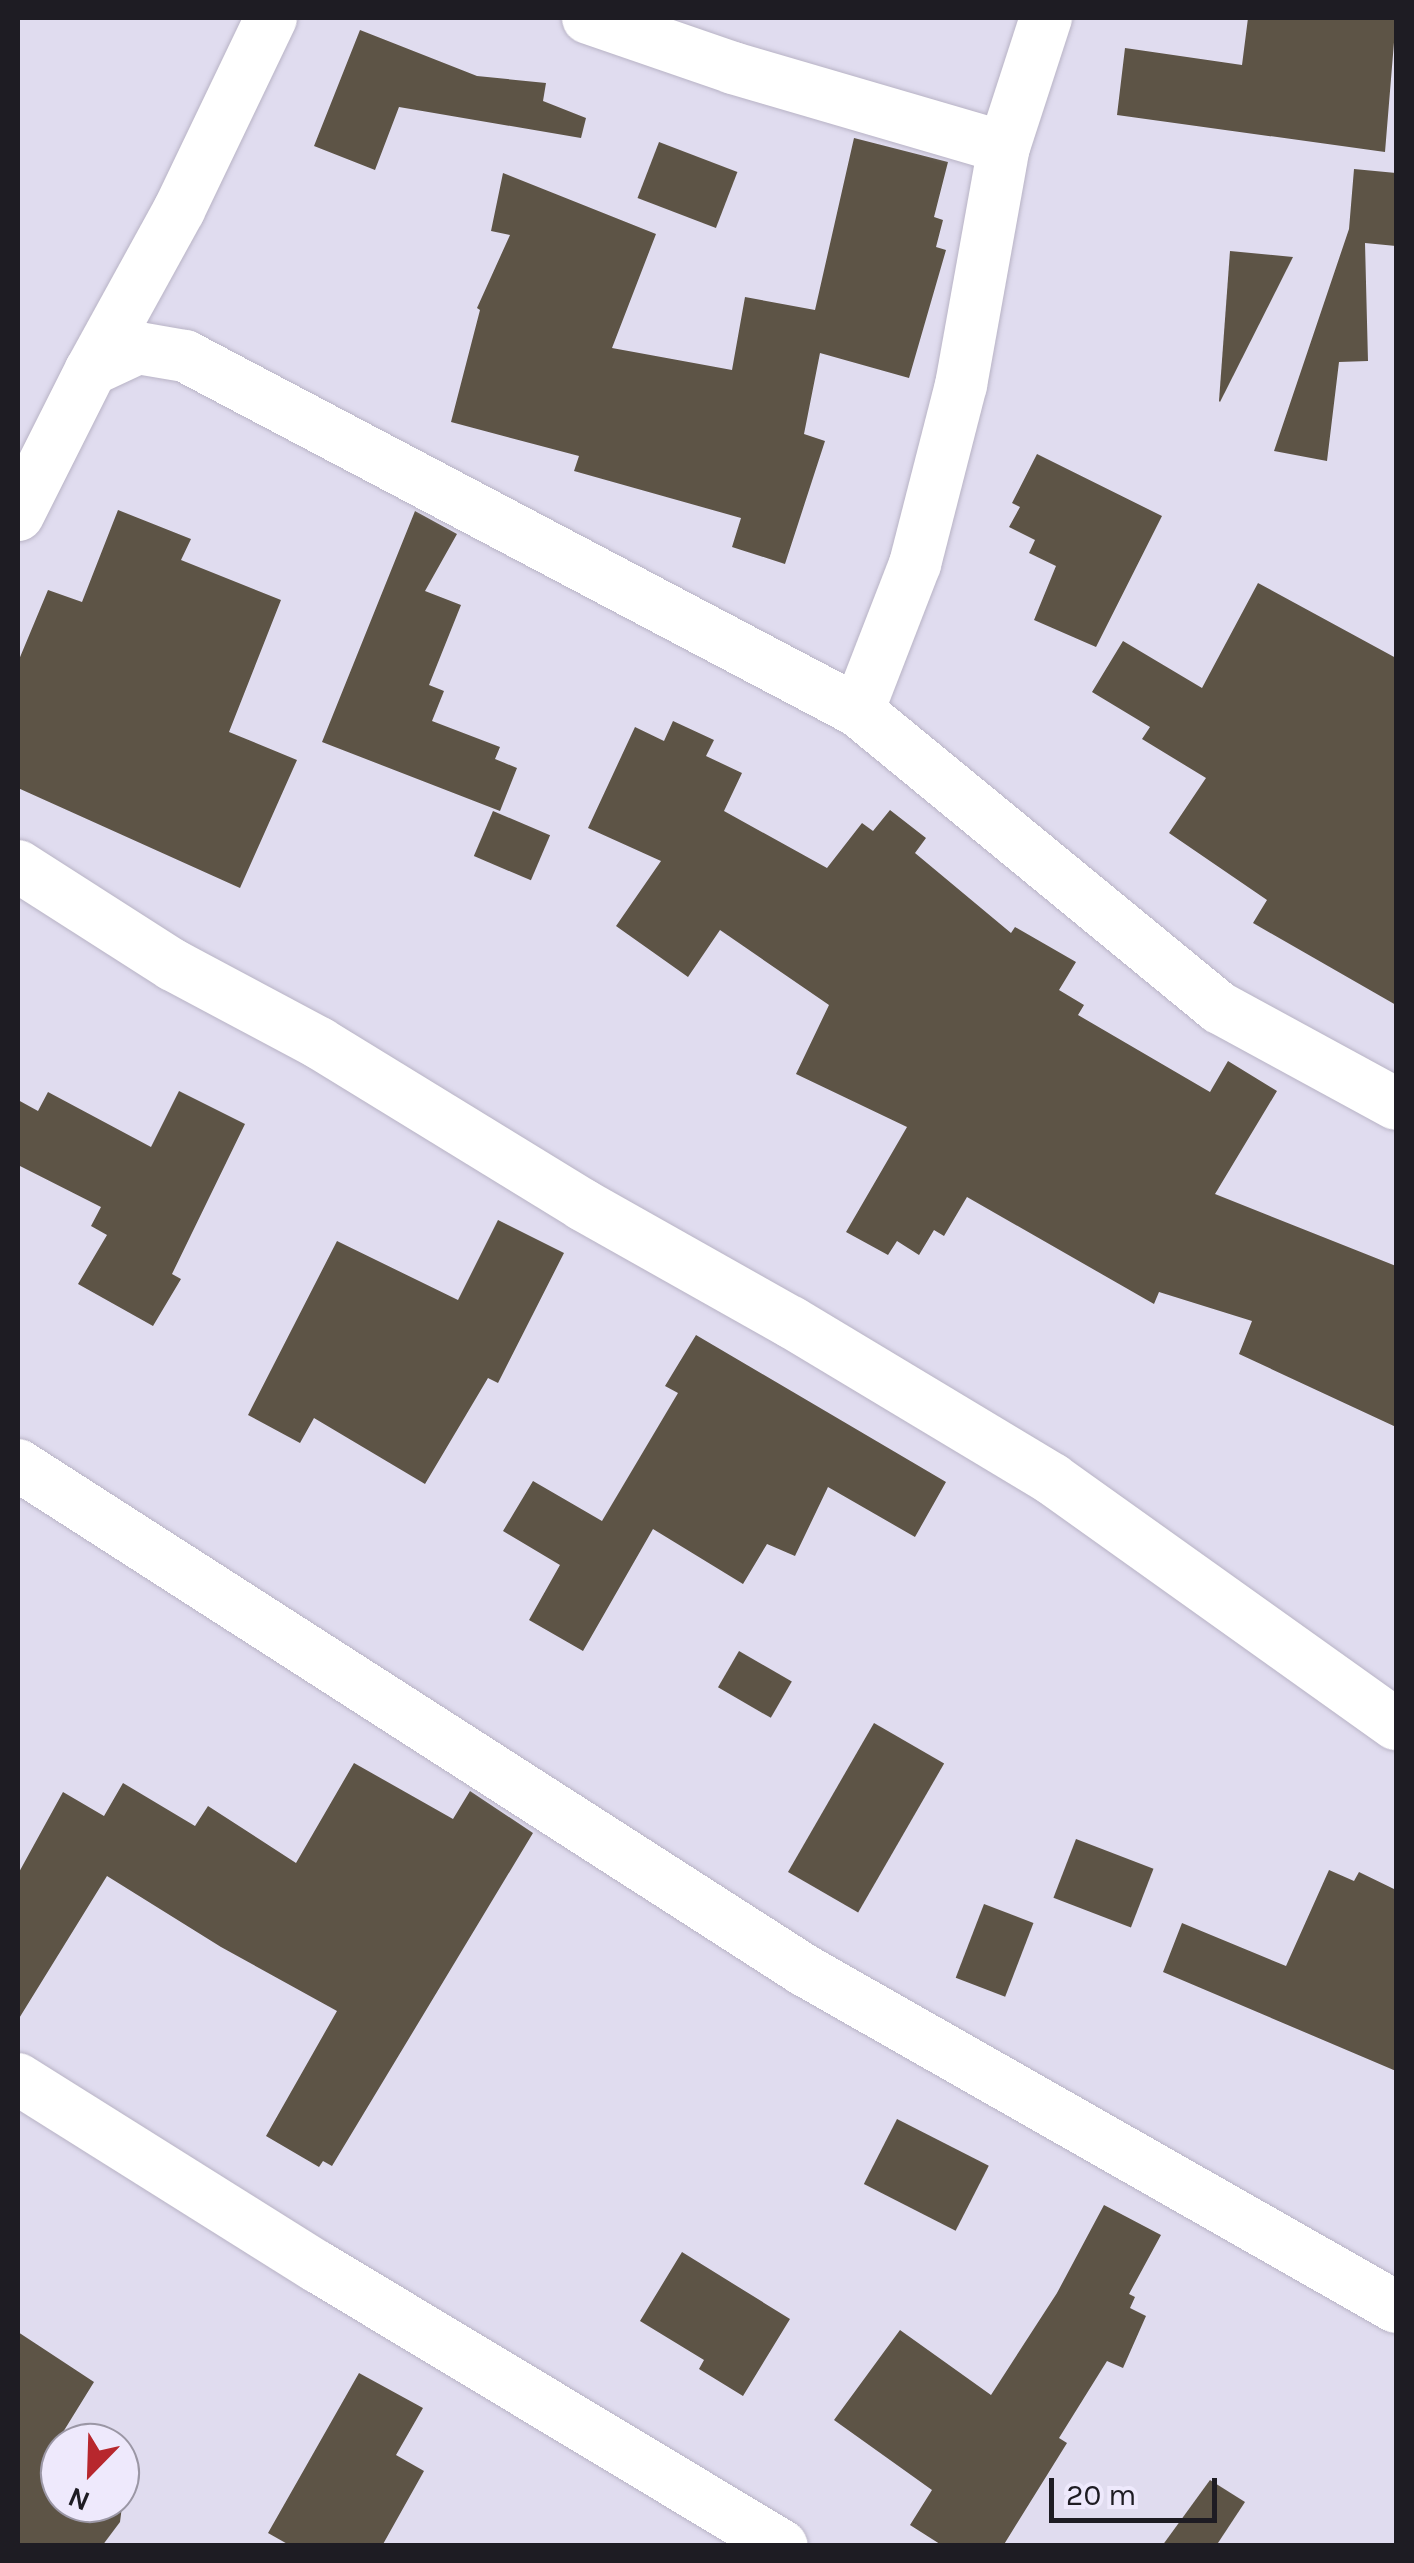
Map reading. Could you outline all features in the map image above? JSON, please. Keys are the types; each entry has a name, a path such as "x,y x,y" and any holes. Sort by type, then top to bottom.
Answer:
{"street":[{"path":"18,514 179,210 271,18"},
{"path":"588,18 733,68 1004,147"},
{"path":"858,712 915,564 961,386 1004,147 1046,18"},
{"path":"92,370 138,348 184,356 858,712 1220,1008 1396,1104"},
{"path":"18,866 174,965 336,1053 583,1206 792,1322 1052,1479 1396,1724"},
{"path":"18,1465 804,1970 1396,2307"},
{"path":"18,2078 318,2266 782,2546"}],"building":[{"path":"1248,18 1396,18 1385,152 1117,115 1125,48 1242,65"},
{"path":"360,30 477,76 546,83 543,101 586,118 581,138 399,107 375,170 314,146"},
{"path":"854,138 948,162 934,217 943,220 936,247 946,250 909,378 820,353 804,434 825,441 785,564 732,547 741,518 574,471 579,456 451,422 480,310 477,308 510,235 491,231 503,173 656,234 612,348 732,370 745,297 815,310"},
{"path":"659,142 737,172 716,228 637,198"},
{"path":"1354,169 1396,173 1396,246 1365,243 1368,361 1339,362 1327,461 1274,451 1349,229"},
{"path":"1230,251 1293,257 1220,402 1219,401"},
{"path":"1037,454 1162,516 1096,647 1034,620 1056,566 1029,553 1035,540 1009,527 1020,507 1012,503"},
{"path":"118,510 191,539 181,560 281,600 229,732 297,760 240,888 18,788 18,662 48,590 82,602"},
{"path":"415,511 457,534 425,591 461,605 429,685 444,691 432,721 500,747 495,759 517,768 500,811 322,742"},
{"path":"1258,583 1396,658 1396,1005 1253,923 1267,900 1169,833 1206,778 1142,739 1150,727 1092,692 1123,641 1202,688"},
{"path":"673,721 714,740 706,756 742,773 724,811 827,868 862,823 873,831 890,810 926,838 915,853 1011,933 1015,927 1076,962 1059,990 1084,1005 1078,1015 1210,1092 1228,1061 1277,1091 1215,1194 1396,1266 1396,1427 1239,1354 1252,1321 1159,1292 1154,1304 967,1197 944,1236 934,1230 919,1255 897,1241 888,1255 846,1232 907,1127 796,1074 829,1005 720,930 688,977 616,926 661,861 588,828 635,727 664,741"},
{"path":"493,811 550,835 531,880 474,856"},
{"path":"179,1091 245,1124 172,1274 181,1279 153,1326 78,1284 107,1235 91,1226 101,1207 18,1165 18,1100 38,1111 48,1092 151,1147"},
{"path":"498,1220 564,1253 498,1383 488,1378 425,1484 314,1418 300,1443 248,1415 337,1241 458,1300"},
{"path":"696,1335 946,1482 915,1537 828,1487 795,1556 767,1544 743,1584 653,1529 583,1651 529,1620 560,1565 503,1531 533,1481 602,1521 678,1393 665,1386"},
{"path":"739,1651 792,1682 771,1718 718,1687"},
{"path":"874,1723 944,1764 858,1912 788,1872"},
{"path":"354,1763 453,1819 470,1791 533,1833 332,2166 323,2161 319,2167 266,2136 337,2011 221,1947 107,1876 18,2020 18,1874 63,1792 104,1816 123,1783 195,1826 208,1806 296,1863"},
{"path":"1076,1839 1153,1869 1131,1928 1053,1898"},
{"path":"1329,1870 1354,1881 1359,1872 1396,1890 1396,2071 1163,1972 1182,1923 1286,1966"},
{"path":"984,1904 1033,1923 1005,1997 956,1978"},
{"path":"897,2119 989,2166 956,2231 864,2184"},
{"path":"1104,2205 1161,2235 1129,2294 1135,2297 1130,2308 1146,2316 1123,2368 1107,2361 1059,2438 1067,2443 1003,2546 943,2546 910,2525 932,2490 834,2420 900,2330 991,2395 1057,2293"},
{"path":"682,2252 790,2319 743,2396 699,2369 704,2360 640,2321"},
{"path":"18,2332 94,2382 69,2423 40,2423 40,2523 119,2523 102,2546 18,2546"},
{"path":"359,2373 423,2408 396,2455 424,2471 382,2546 291,2546 268,2533"},
{"path":"1210,2480 1245,2502 1216,2546 1162,2546"}]}
